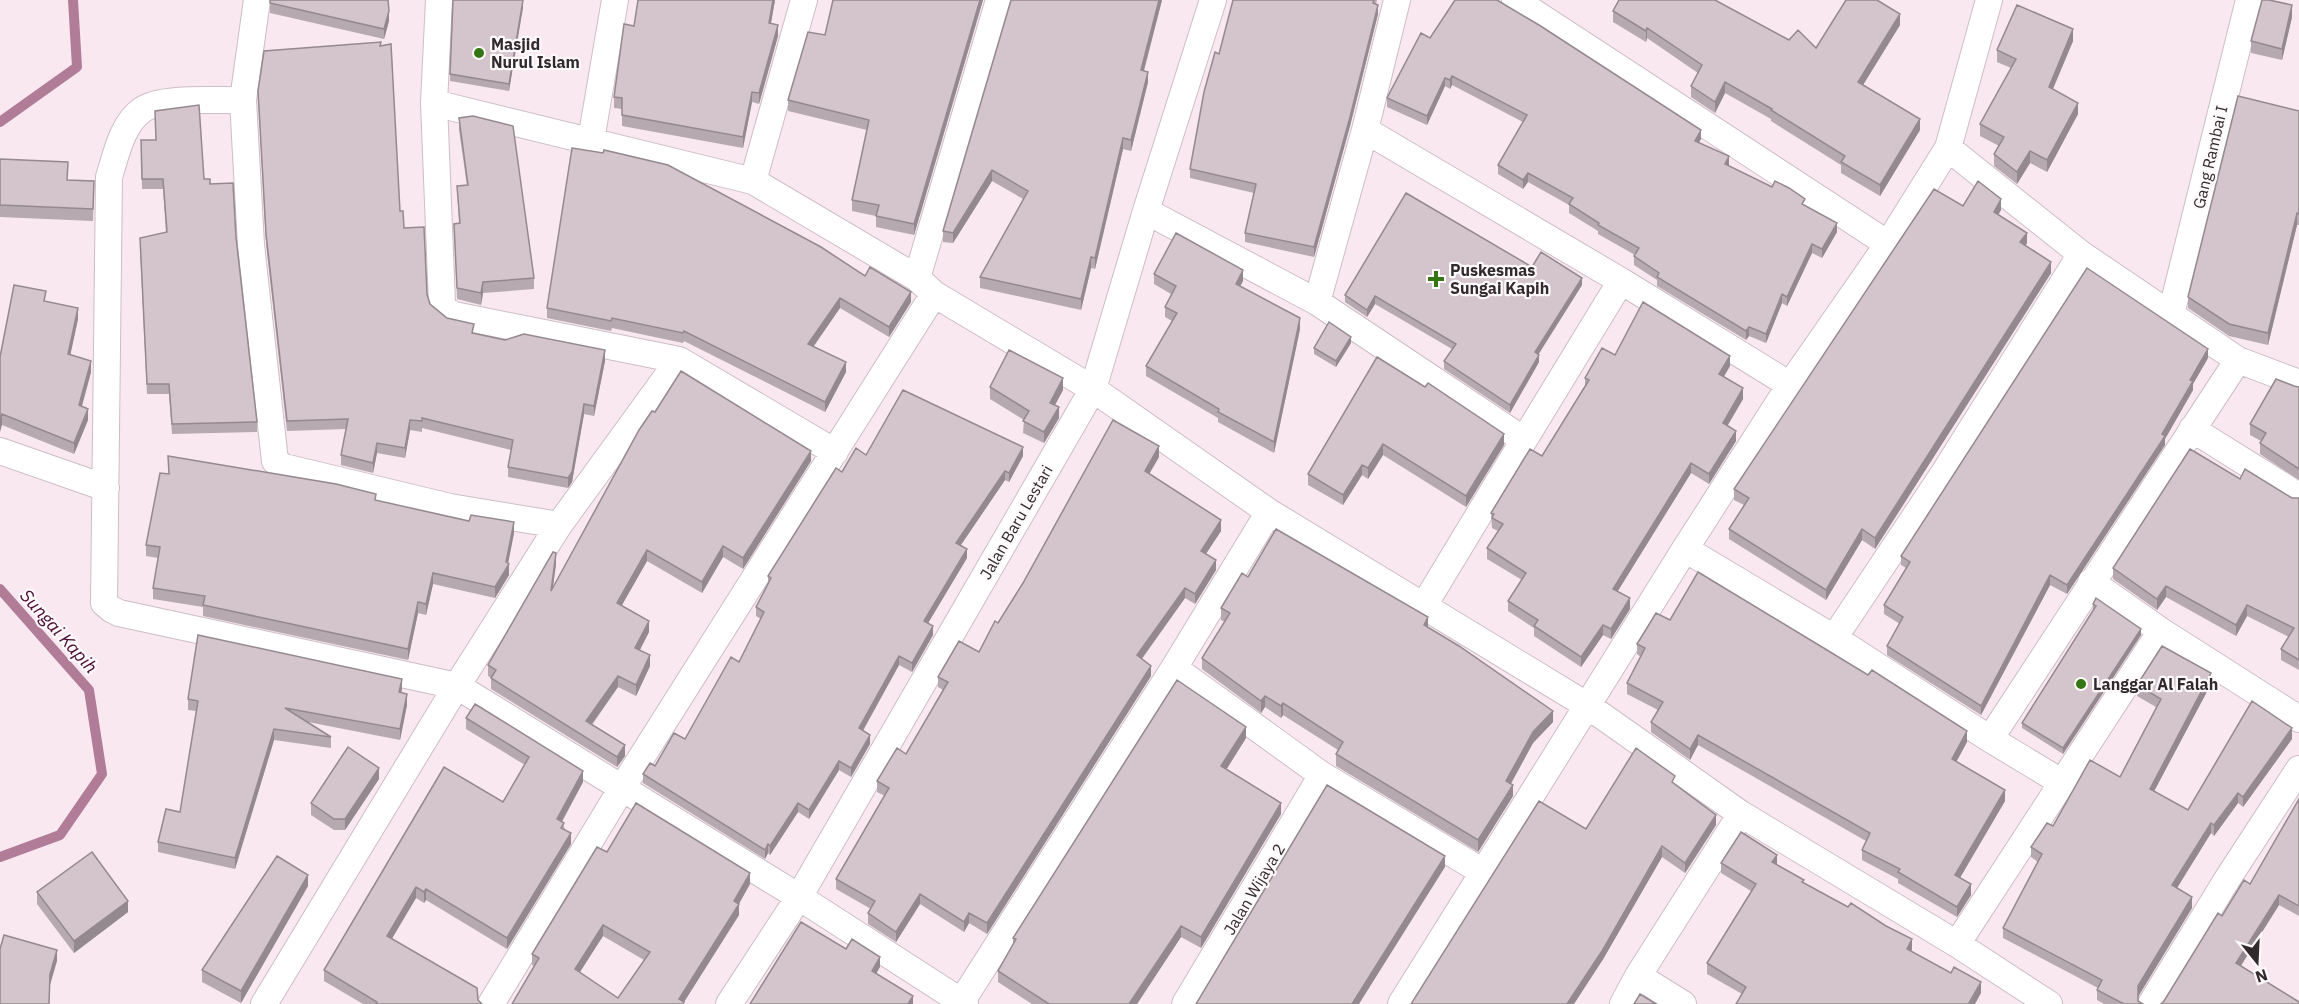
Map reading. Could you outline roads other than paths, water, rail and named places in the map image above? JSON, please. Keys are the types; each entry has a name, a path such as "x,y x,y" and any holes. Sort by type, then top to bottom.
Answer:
{"street":[{"path":"257,0 243,100 251,245 275,461 284,467 450,507 559,525"},
{"path":"439,0 434,103 444,309 454,315 679,360 835,452"},
{"path":"591,140 615,0"},
{"path":"753,181 804,0"},
{"path":"491,1004 622,788 835,452 926,286 999,0"},
{"name":"Jalan Baru Lestari","path":"729,1004 799,897 1093,389 1146,211 1213,0"},
{"path":"1317,302 1365,130 1397,0"},
{"path":"1515,0 1888,243"},
{"path":"1401,1004 1685,549 1790,385 1888,243 1948,148 1989,0"},
{"name":"Gang Rambai I","path":"2171,314 2249,0"},
{"path":"243,100 150,106 140,111 121,138 109,177 104,603 111,609 457,686 799,897 962,1003 1269,513"},
{"path":"434,103 753,181 1093,389 1269,513 1588,706 1741,814 1957,944 2049,1004"},
{"path":"1365,130 1621,281 1790,385"},
{"path":"1948,148 2080,254 2238,360 2299,383"},
{"path":"1146,211 1317,302 1524,440"},
{"path":"1834,638 1944,473 2080,254"},
{"path":"1423,607 1621,281"},
{"path":"264,1004 457,686 559,525 679,360"},
{"path":"1989,739 2238,360"},
{"path":"2192,429 2299,496"},
{"path":"0,452 106,488"},
{"path":"1685,549 1834,638 1989,739 2063,783"},
{"path":"2091,582 2161,631 2299,719"},
{"path":"1957,944 2161,631"},
{"path":"1174,668 1322,775 1483,872"},
{"path":"2151,1004 2226,881 2299,769"},
{"name":"Jalan Wijaya 2","path":"1185,1004 1322,775"},
{"path":"1623,1004 1638,976 1741,814"},
{"path":"1638,976 1683,1004"}],"waterway":[{"name":"Sungai Kapih","path":"0,122 77,67 73,0"},
{"name":"Sungai Kapih","path":"0,589 89,690 102,774 60,835 0,857"}],"place":[{"name":"Masjid Nurul Islam","path":"479,53"},
{"name":"Puskesmas Sungai Kapih","path":"1436,279"},
{"name":"Langgar Al Falah","path":"2081,684"}]}
